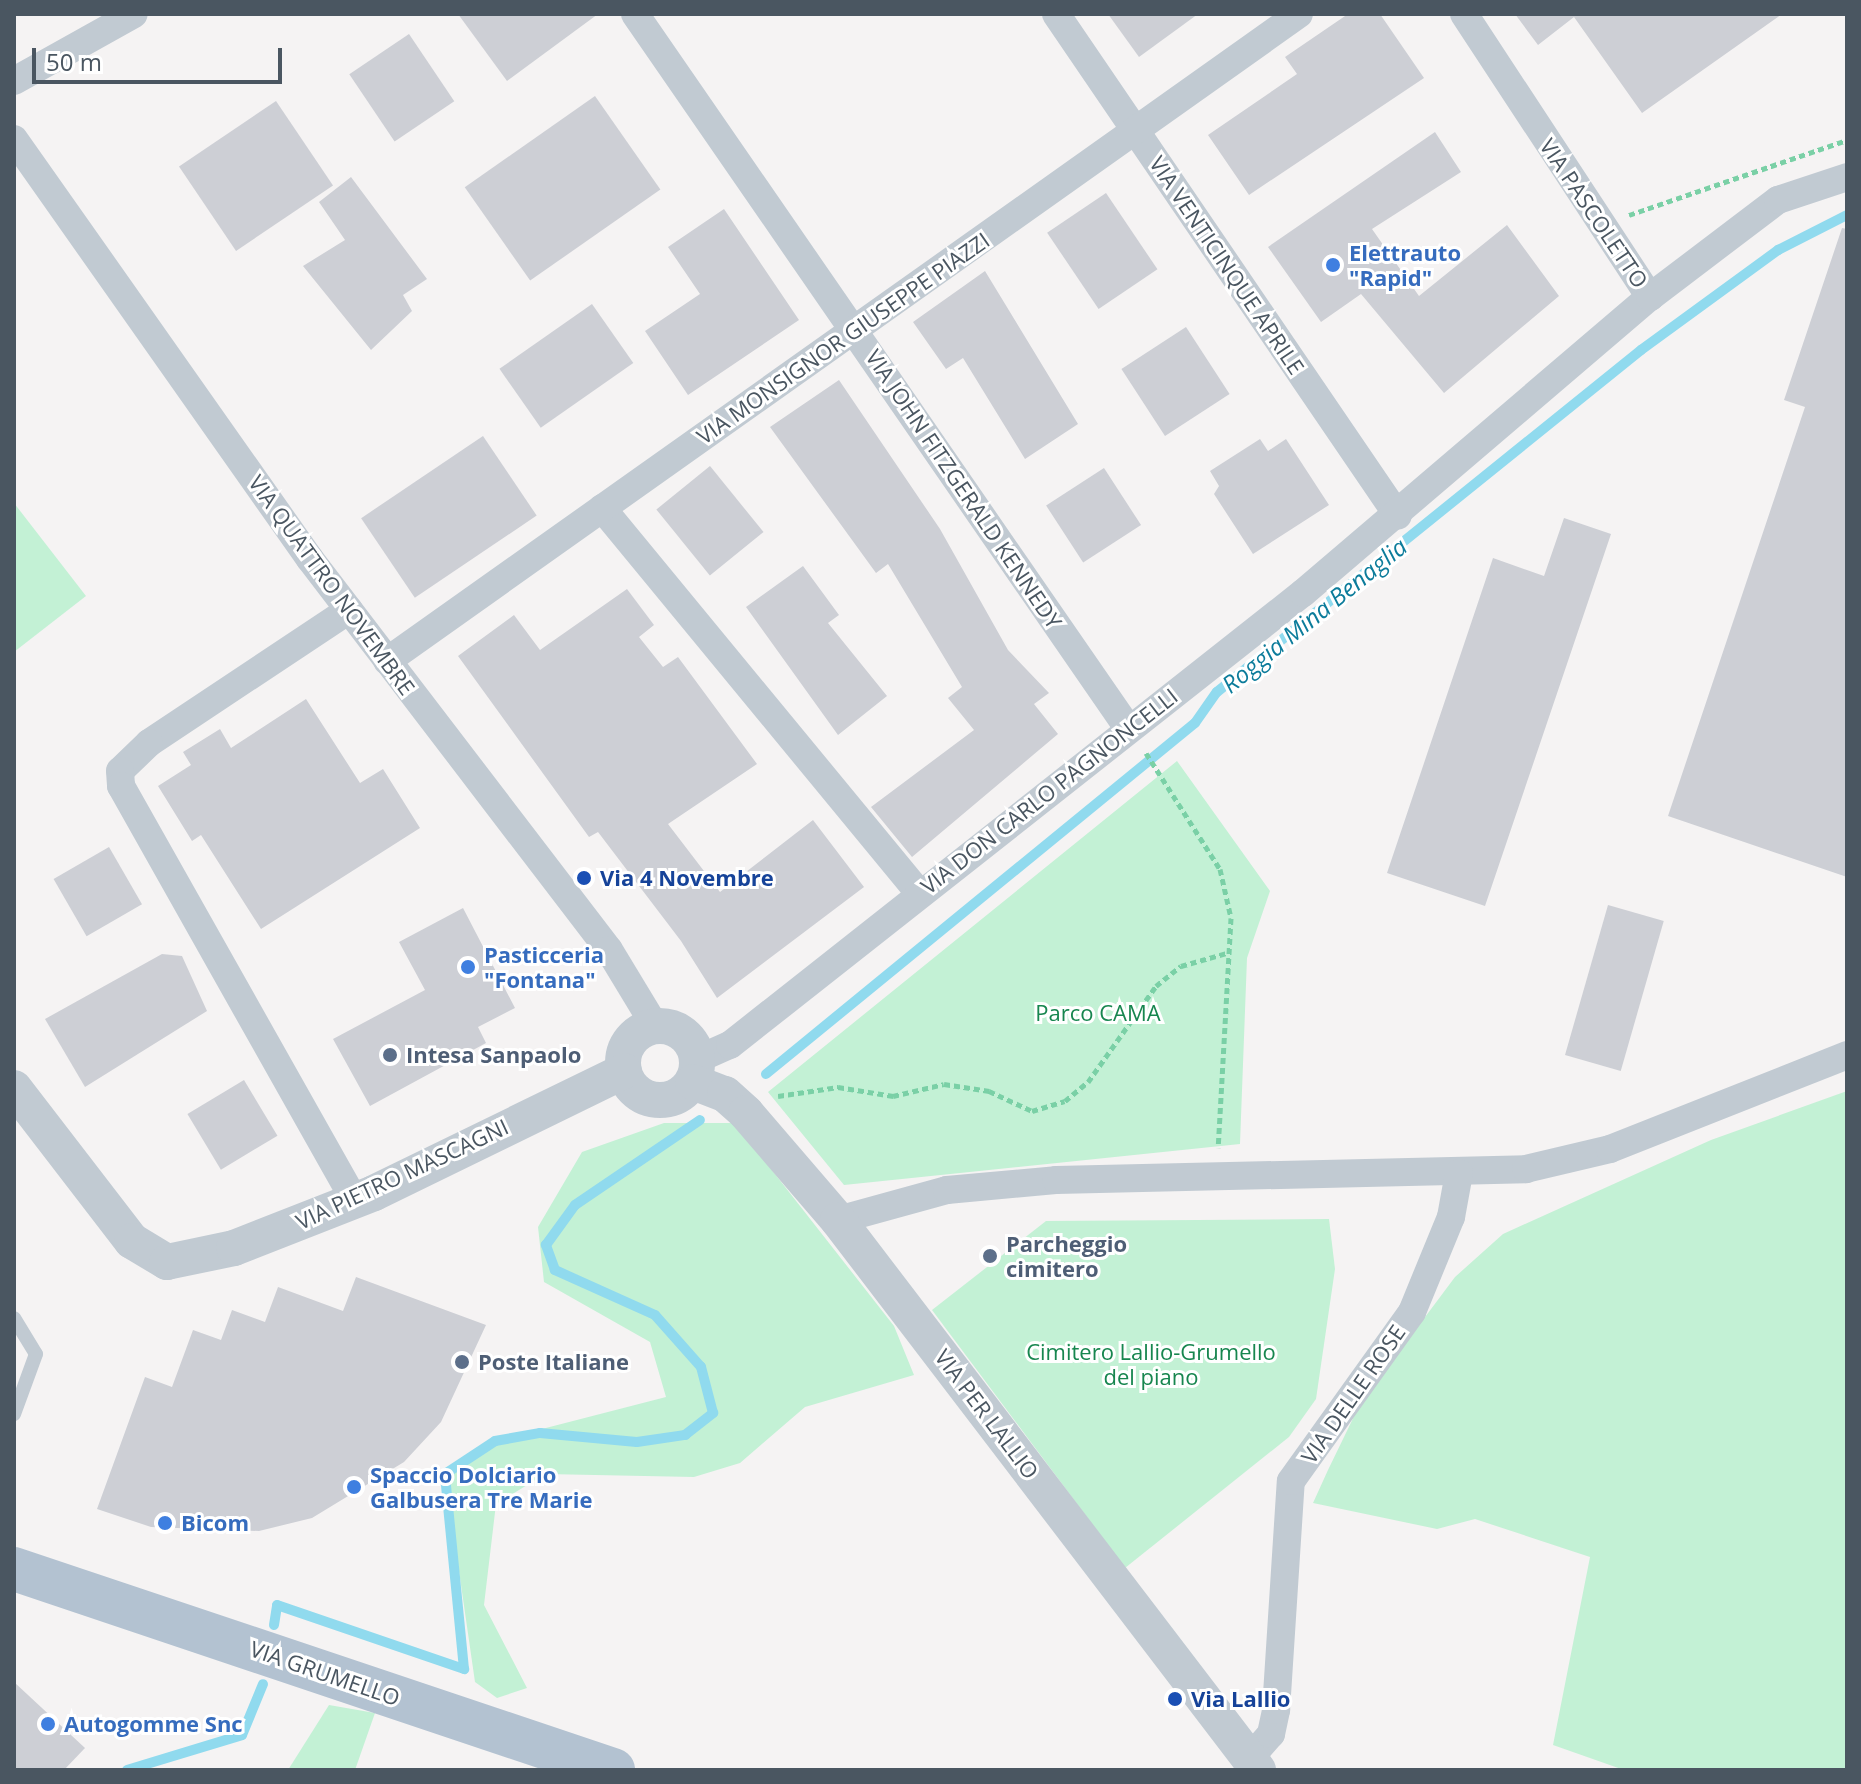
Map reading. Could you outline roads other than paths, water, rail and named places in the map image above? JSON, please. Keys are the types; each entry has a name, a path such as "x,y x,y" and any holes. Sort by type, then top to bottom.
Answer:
{"main road":[{"name":"VIA GRUMELLO","path":"25,1573 613,1770"}],"street":[{"path":"14,81 134,14"},
{"name":"VIA JOHN FITZGERALD KENNEDY","path":"635,14 857,331 1135,738"},
{"name":"VIA VENTICINQUE APRILE","path":"1056,14 1398,516"},
{"name":"VIA MONSIGNOR GIUSEPPE PIAZZI","path":"387,661 857,331 1299,14"},
{"name":"VIA PASCOLETTO","path":"1464,14 1603,232 1650,297 1778,200 1847,177"},
{"name":"VIA QUATTRO NOVEMBRE","path":"14,139 349,610 609,950 655,1026"},
{"name":"VIA DON CARLO PAGNONCELLI","path":"695,1070 920,894 1135,738 1398,516 1650,297"},
{"path":"602,508 920,894"},
{"path":"349,610 149,743 120,771 121,786 355,1201"},
{"path":"655,1026 683,1034 695,1070 670,1099 655,1100 630,1085 624,1071 630,1041 655,1026"},
{"path":"838,1220 947,1190 1056,1180 1216,1173 1459,1173 1526,1169 1610,1149 1847,1055"},
{"name":"VIA PER LALLIO","path":"695,1070 746,1113 838,1220 1254,1764"},
{"name":"VIA PIETRO MASCAGNI","path":"14,1088 132,1241 167,1262 194,1259 355,1201 624,1071"},
{"name":"VIA DELLE ROSE","path":"1254,1764 1271,1734 1276,1710 1291,1481 1412,1312 1451,1217 1459,1173"}],"lane":[{"path":"14,1318 36,1354 14,1414"}],"waterway":[{"name":"Roggia Mina Benaglia","path":"766,1074 1195,723 1217,692 1641,350 1778,250 1847,215"},
{"name":"Roggia Mina Benaglia","path":"274,1625 277,1605 464,1669 445,1474 495,1441 540,1433 637,1442 685,1435 713,1413 701,1367 655,1315 555,1270 546,1245 575,1205 700,1120"},
{"name":"Roggia Mina Benaglia","path":"127,1770 242,1735 263,1684"}],"place":[{"name":"Elettrauto \"Rapid\"","path":"1333,265"},
{"name":"Via 4 Novembre","path":"584,878"},
{"name":"Pasticceria \"Fontana\"","path":"468,967"},
{"name":"Intesa Sanpaolo","path":"390,1055"},
{"name":"Parcheggio cimitero","path":"990,1256"},
{"name":"Poste Italiane","path":"462,1362"},
{"name":"Spaccio Dolciario Galbusera Tre Marie","path":"354,1487"},
{"name":"Bicom","path":"165,1523"},
{"name":"Via Lallio","path":"1175,1699"},
{"name":"Autogomme Snc","path":"48,1724"}],"park label":[{"name":"Parco CAMA","path":"1098,1013"},
{"name":"Cimitero Lallio-Grumello del piano","path":"1151,1364"}]}
